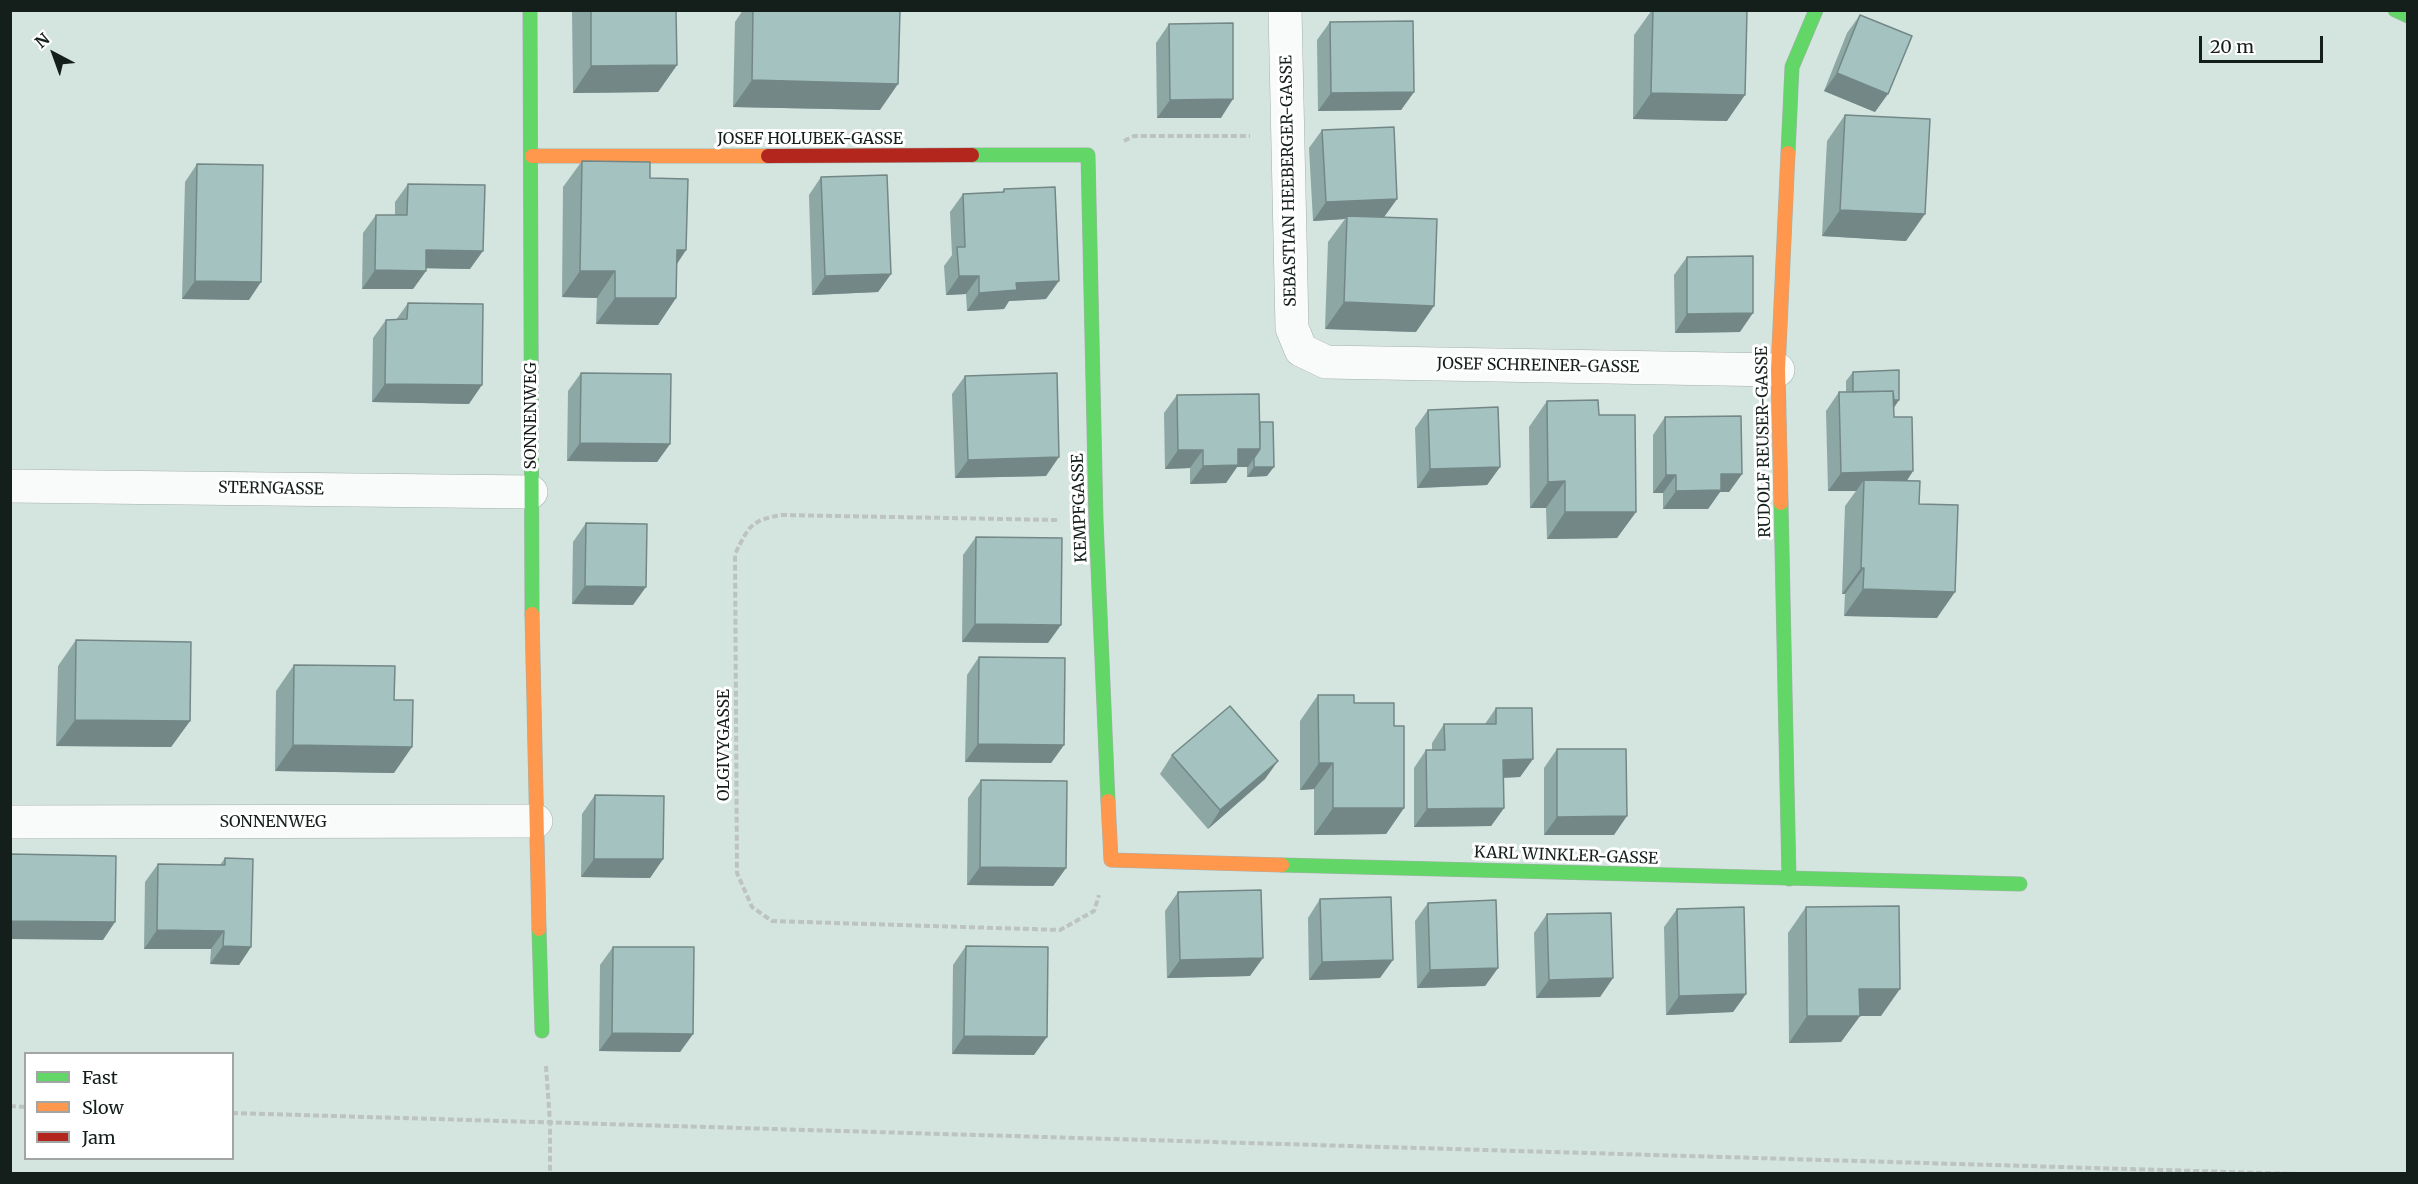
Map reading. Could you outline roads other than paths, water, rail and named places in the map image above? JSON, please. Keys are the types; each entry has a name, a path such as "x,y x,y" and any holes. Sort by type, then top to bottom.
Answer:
{"street":[{"name":"SONNENWEG","path":"530,10 531,492 542,1031"},
{"name":"SEBASTIAN HEEBERGER-GASSE","path":"1285,10 1292,328 1301,350"},
{"name":"RUDOLF REUSER-GASSE","path":"1789,879 1778,370 1792,67 1816,10"},
{"path":"2395,10 2408,16"},
{"name":"JOSEF HOLUBEK-GASSE","path":"532,156 1088,155"},
{"name":"KEMPFGASSE","path":"1088,155 1096,520 1111,860"},
{"name":"JOSEF SCHREINER-GASSE","path":"1301,350 1326,362 1778,370"},
{"name":"STERNGASSE","path":"10,486 531,492"},
{"name":"SONNENWEG","path":"10,822 536,821"},
{"name":"KARL WINKLER-GASSE","path":"1111,860 2020,884"}]}
